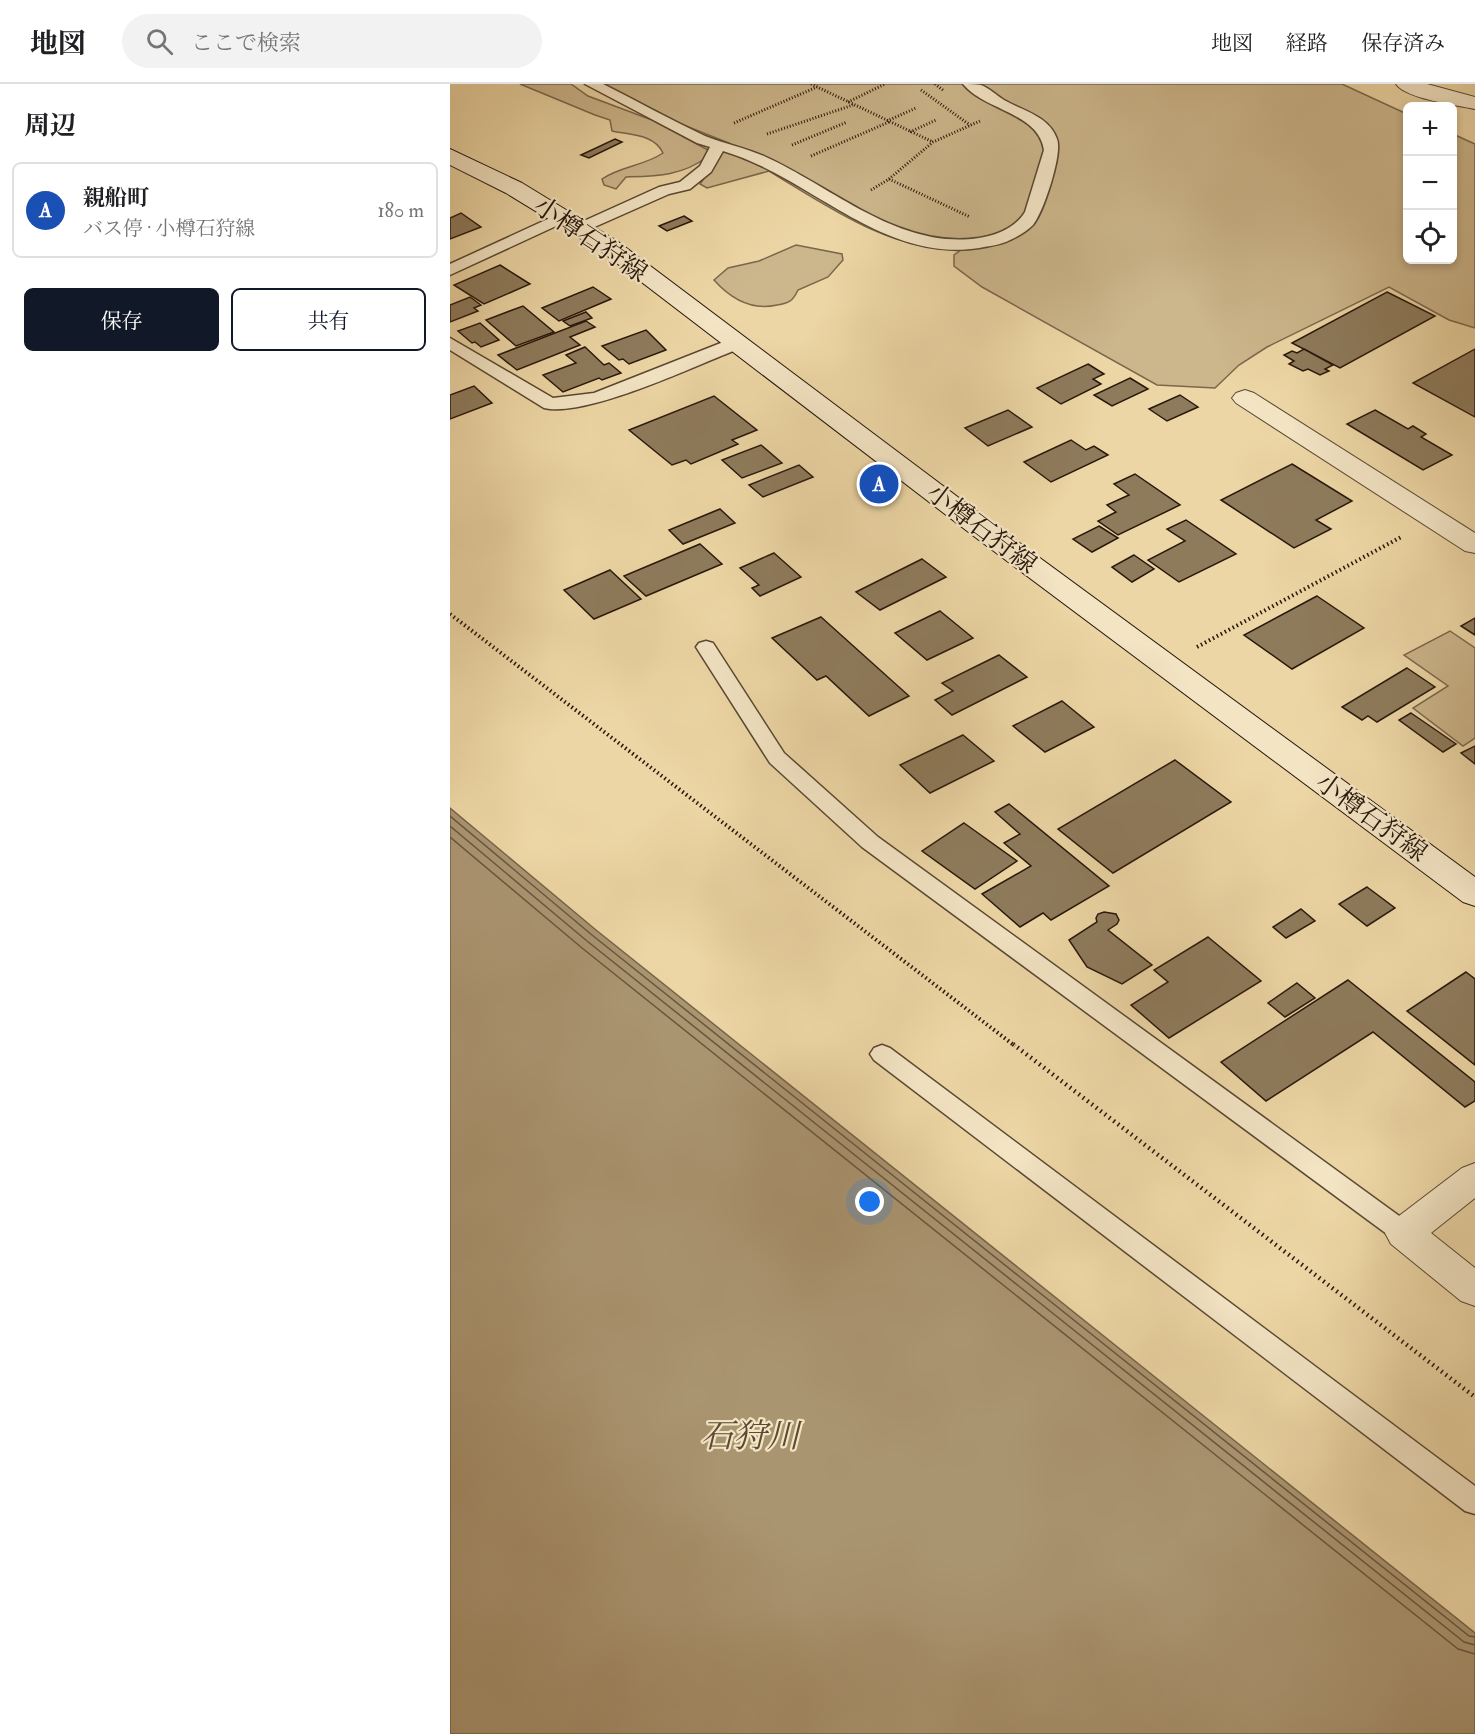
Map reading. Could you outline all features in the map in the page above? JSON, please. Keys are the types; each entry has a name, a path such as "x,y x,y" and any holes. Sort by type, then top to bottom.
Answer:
{"main road":[{"path":"1407,84 1431,93 1475,103"},
{"name":"小樽石狩線","path":"450,156 513,188 609,246 1156,658 1475,894"},
{"path":"1245,398 1432,520 1475,545"},
{"path":"1475,1178 1404,1233 1475,1290"}],"lane":[{"path":"592,84 697,138 758,159 891,231 920,242 959,246 1003,238 1026,223 1034,212 1052,150 1052,140 1037,122 1003,106 970,84"},
{"path":"450,270 572,222 665,190 685,186 706,169 726,147"},
{"path":"450,343 549,404 579,402 600,397 737,343"},
{"path":"706,647 777,758 870,842 1404,1233"},
{"path":"882,1054 1475,1502"}],"path":[{"path":"811,84 933,142"},
{"path":"847,102 885,84"},
{"path":"935,84 948,95"},
{"path":"697,138 817,87"},
{"path":"921,90 970,125"},
{"path":"726,147 833,114 853,105"},
{"path":"779,170 916,108"},
{"path":"844,206 889,179 933,142 985,118"},
{"path":"910,132 936,120"},
{"path":"758,159 847,122"},
{"path":"889,179 974,219 976,244"},
{"path":"1197,647 1432,520"},
{"path":"450,614 1475,1397"}],"shaded area":[{"path":"520,84 571,84 588,96 652,120 708,150 707,157 678,171 626,177 616,189 604,185 602,179 609,175 663,153 654,142 648,139 612,131 610,120"},
{"path":"601,84 1342,84 1403,112 1403,264 1457,264 1457,136 1475,144 1475,328 1449,320 1389,287 1267,347 1239,365 1215,388 1157,385 982,287 954,266 954,255 961,250 909,243 884,235 837,212 769,171 707,188 700,184 729,143 666,118"},
{"path":"796,245 842,254 843,260 828,277 798,290 792,299 781,304 750,305 727,293 714,280 728,268 759,261"},
{"path":"1450,631 1475,648 1475,738 1463,746 1413,708 1448,686 1404,655"}],"water":[{"name":"石狩川","path":"450,808 596,930 1475,1633 1475,1734 450,1734"}],"building":[{"path":"615,139 622,142 589,158 581,155"},
{"path":"461,213 481,227 450,239 450,218"},
{"path":"684,216 692,221 667,231 659,226"},
{"path":"500,265 530,284 484,304 454,285"},
{"path":"593,287 611,299 559,321 542,308"},
{"path":"1387,292 1435,316 1340,368 1292,343"},
{"path":"470,297 481,305 474,308 478,311 450,322 450,305"},
{"path":"523,306 554,332 516,346 486,320"},
{"path":"586,312 592,318 570,326 563,321"},
{"path":"586,321 595,327 570,337 580,345 517,370 498,355"},
{"path":"480,323 499,340 481,347 475,342 472,343 458,331"},
{"path":"646,330 666,350 629,364 623,359 619,360 602,346"},
{"path":"585,347 604,365 609,363 621,373 602,380 599,378 563,392 543,375 576,363 566,355"},
{"path":"1304,349 1333,365 1325,369 1329,371 1320,375 1308,369 1303,371 1289,364 1294,361 1284,355 1292,351 1297,353"},
{"path":"1475,349 1475,417 1413,383"},
{"path":"1088,364 1104,374 1093,379 1101,384 1061,404 1037,388"},
{"path":"1130,378 1148,389 1112,406 1094,395"},
{"path":"474,386 492,403 450,419 450,395"},
{"path":"1180,395 1198,407 1167,421 1149,409"},
{"path":"714,396 757,430 732,440 738,444 691,464 686,460 672,465 629,430"},
{"path":"1008,410 1032,427 988,446 965,428"},
{"path":"1375,410 1408,429 1413,426 1426,434 1421,437 1452,455 1423,470 1347,424"},
{"path":"1071,440 1086,450 1094,446 1108,455 1051,482 1024,462"},
{"path":"761,445 782,463 742,478 722,460"},
{"path":"1292,464 1352,501 1316,520 1331,529 1294,548 1221,500"},
{"path":"799,465 813,477 763,497 749,485"},
{"path":"1135,474 1180,505 1118,535 1098,521 1116,512 1107,505 1129,495 1114,484"},
{"path":"720,509 735,523 683,544 669,530"},
{"path":"1186,520 1236,554 1179,582 1148,560 1185,541 1167,529"},
{"path":"1099,526 1118,538 1092,552 1073,539"},
{"path":"700,544 722,564 646,596 624,576"},
{"path":"774,553 801,577 760,596 752,588 759,585 740,568"},
{"path":"1134,555 1154,569 1132,582 1112,567"},
{"path":"922,559 946,577 880,610 856,592"},
{"path":"610,570 641,599 594,619 564,590"},
{"path":"1317,596 1364,628 1292,669 1244,635"},
{"path":"940,611 973,638 927,660 895,633"},
{"path":"821,617 909,696 869,716 826,676 817,680 772,638"},
{"path":"1475,618 1475,635 1461,626"},
{"path":"999,655 1027,677 952,715 935,700 953,691 942,683"},
{"path":"1407,668 1435,687 1377,722 1368,716 1362,720 1342,707"},
{"path":"1062,701 1094,727 1045,752 1013,726"},
{"path":"1411,713 1456,744 1443,752 1399,720"},
{"path":"963,735 994,761 930,793 900,765"},
{"path":"1475,746 1475,764 1461,753"},
{"path":"1175,760 1231,802 1113,873 1058,829"},
{"path":"1009,804 1109,886 1051,920 1043,913 1020,927 982,894 1031,866 1004,843 1020,834 995,812"},
{"path":"964,823 1017,861 975,889 922,851"},
{"path":"1367,887 1395,908 1367,926 1339,904"},
{"path":"1301,909 1315,921 1286,938 1273,927"},
{"path":"1104,912 1116,914 1119,920 1108,930 1152,965 1122,984 1087,967 1069,940 1097,922 1098,914"},
{"path":"1208,937 1261,981 1169,1038 1131,1005 1168,982 1154,970"},
{"path":"1466,972 1475,979 1475,1065 1407,1011"},
{"path":"1348,980 1475,1082 1475,1101 1465,1107 1373,1032 1266,1101 1221,1062"},
{"path":"1297,983 1315,998 1285,1017 1268,1003"}],"place":[{"name":"親船町","path":"879,484"}]}
